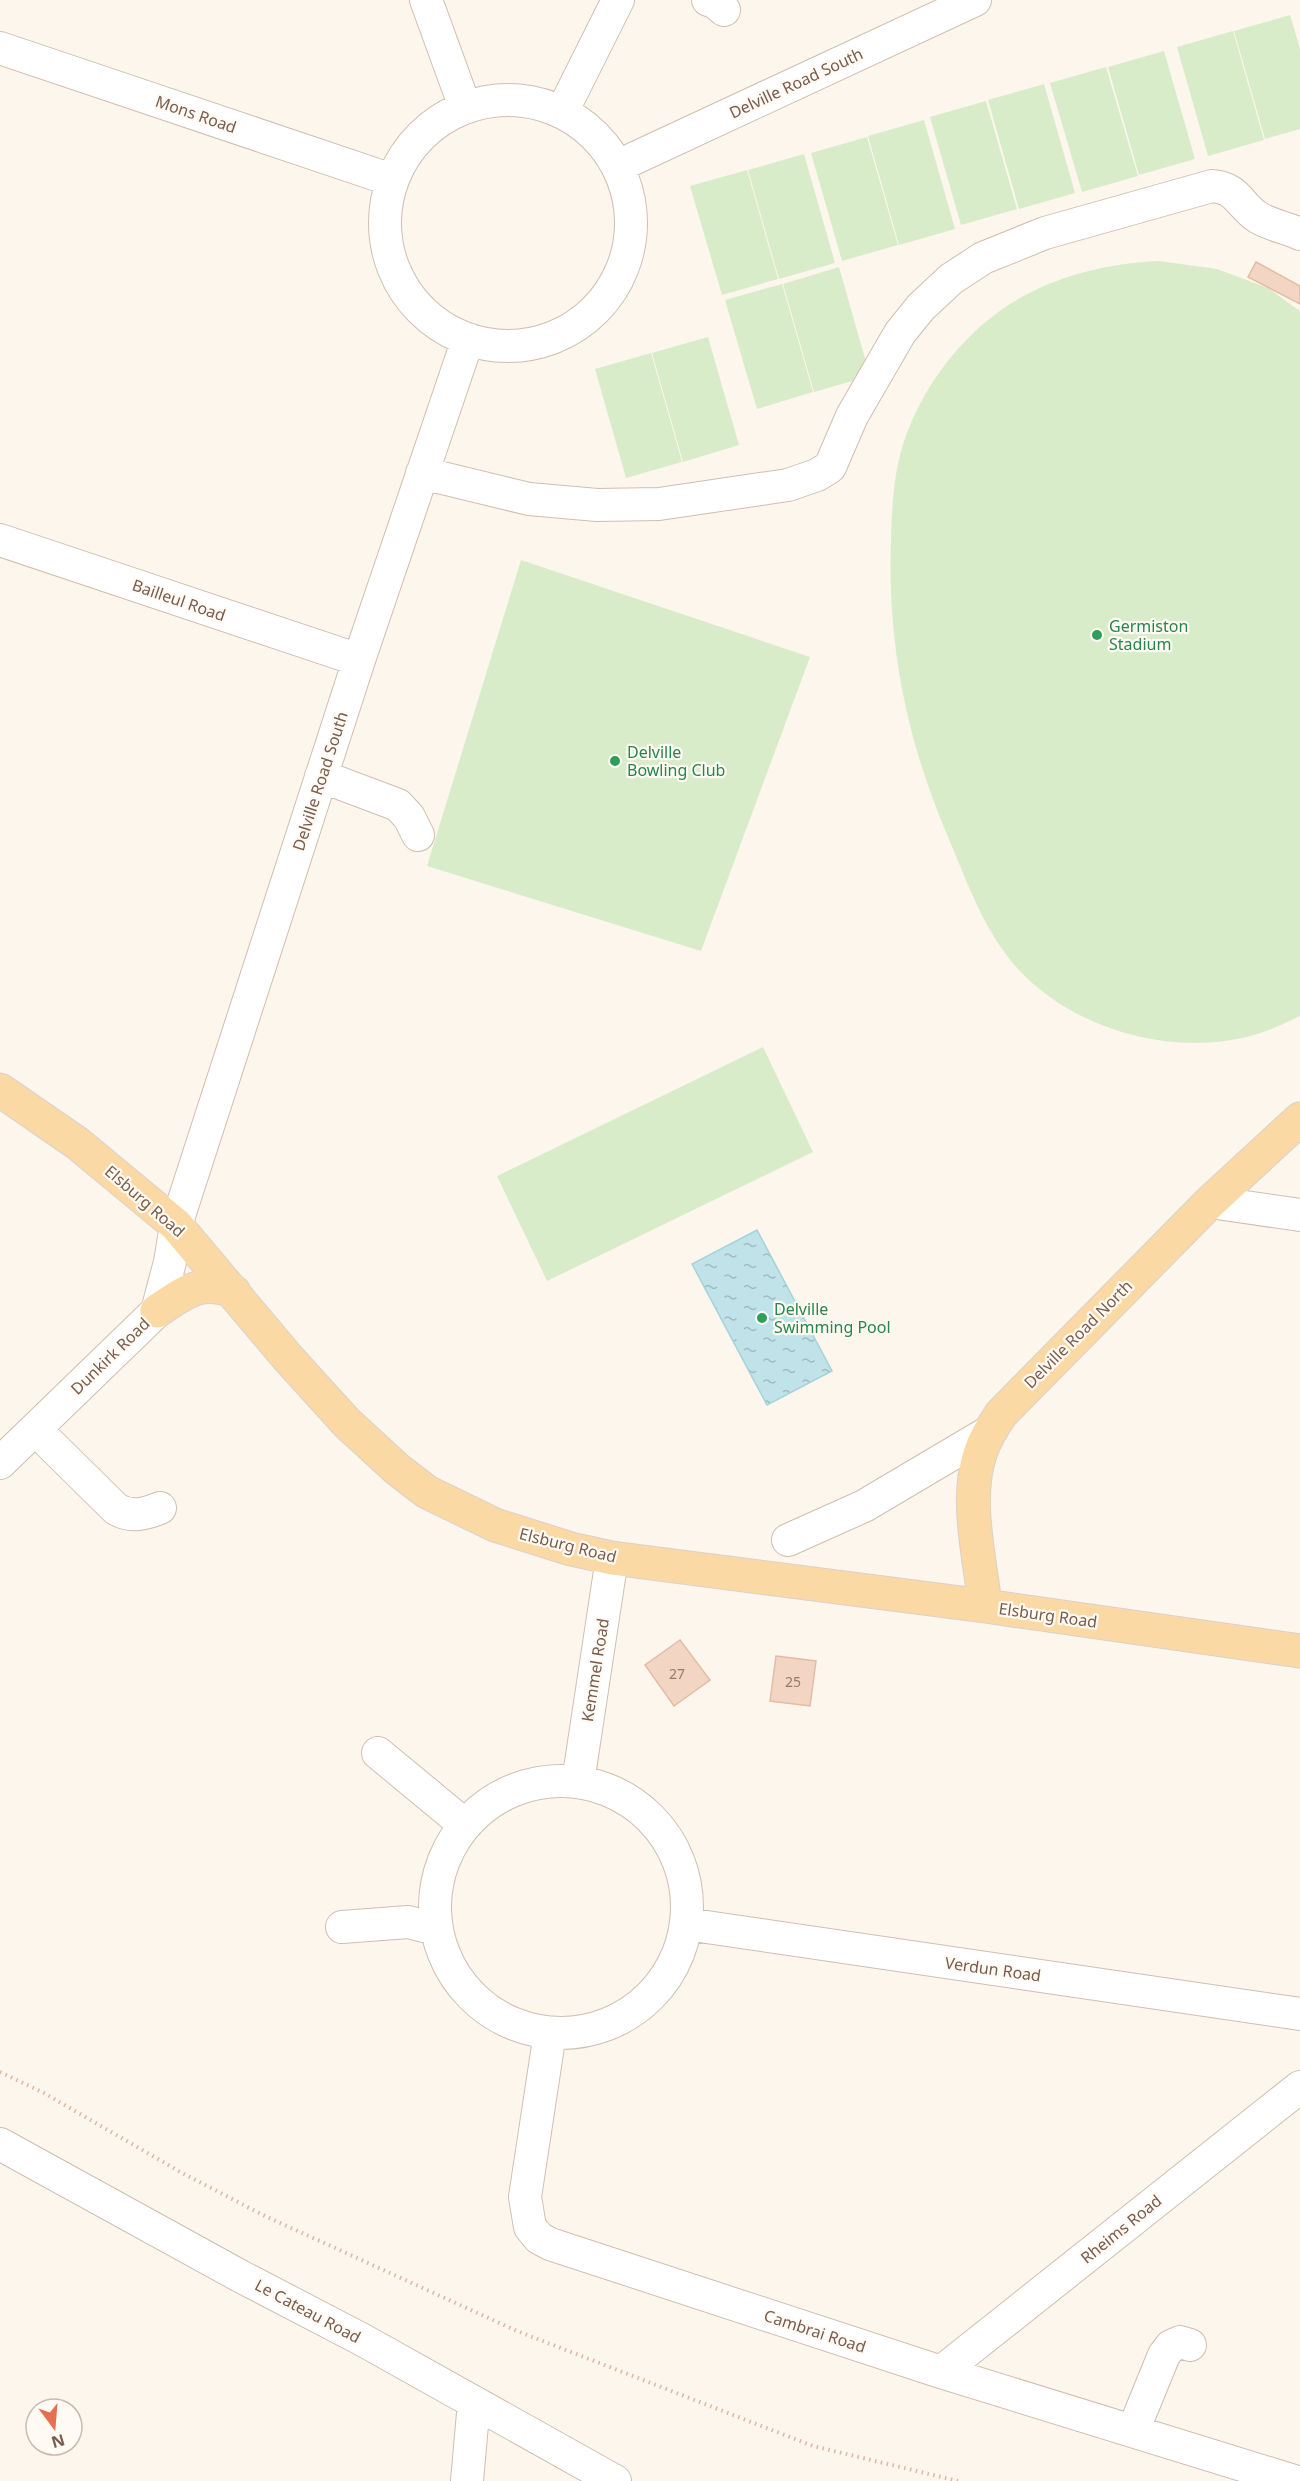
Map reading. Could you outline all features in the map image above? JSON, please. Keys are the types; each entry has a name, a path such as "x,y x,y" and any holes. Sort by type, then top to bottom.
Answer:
{"main road":[{"name":"Elsburg Road","path":"0,1090 77,1143 176,1225 346,1423 397,1469 428,1492 495,1525 571,1549 612,1558 985,1606 1300,1651"},
{"name":"Delville Road North","path":"985,1606 975,1516 975,1493 981,1453 989,1432 1016,1397 1210,1202 1300,1119"},
{"path":"157,1311 196,1288 220,1286 234,1292"}],"street":[{"path":"426,0 465,107"},
{"path":"562,112 618,0"},
{"name":"Delville Road South","path":"618,166 975,0"},
{"name":"Mons Road","path":"0,48 392,180"},
{"path":"514,100 539,104 562,112 589,129 618,166 631,213 630,237 625,261 615,283 601,303 563,333 540,341 508,345 468,339 446,329 426,315 409,296 396,276 388,252 384,228 386,204 392,180 404,156 421,136 441,119 465,107 489,101 514,100"},
{"path":"422,473 530,498 597,505 658,504 788,485 817,475 830,467 852,416 900,333 921,307 951,279 983,258 1045,233 1212,186 1224,187 1232,191 1258,217 1300,234"},
{"name":"Delville Road South","path":"176,1225 359,660 468,339"},
{"name":"Bailleul Road","path":"0,540 359,660"},
{"path":"321,776 398,805 409,817 418,836"},
{"path":"1210,1202 1300,1215"},
{"name":"Dunkirk Road","path":"0,1463 157,1311 170,1262 176,1225"},
{"path":"35,1430 117,1509 126,1514 145,1514 160,1508"},
{"path":"788,1540 864,1506 989,1432"},
{"name":"Kemmel Road","path":"578,1782 612,1558"},
{"path":"378,1753 465,1825"},
{"path":"578,1782 612,1791 633,1803 651,1818 666,1835 677,1856 688,1901 681,1947 658,1989 620,2018 598,2027 575,2032 550,2033 523,2027 498,2017 476,2000 457,1980 444,1955 436,1929 434,1901 439,1874 449,1848 465,1825 485,1806 509,1792 536,1784 578,1782"},
{"path":"342,1927 408,1922 436,1929"},
{"name":"Verdun Road","path":"686,1924 1300,2014"},
{"name":"Cambrai Road","path":"550,2033 525,2197 530,2227 539,2238 561,2248 941,2372 1294,2481"},
{"name":"Rheims Road","path":"941,2372 1300,2087"},
{"name":"Le Cateau Road","path":"0,2144 240,2276 362,2339 615,2481"},
{"path":"1133,2431 1164,2355 1171,2346 1180,2342 1190,2345"},
{"path":"467,2481 474,2402"}],"path":[{"path":"0,2072 44,2093 182,2173 265,2216 517,2331 813,2446 958,2481"}],"green space":[{"path":"1290,15 1300,49 1300,129 1265,139 1234,31"},
{"path":"1233,31 1264,140 1208,156 1177,47"},
{"path":"1164,51 1195,159 1139,175 1108,67"},
{"path":"1106,67 1138,176 1082,192 1050,83"},
{"path":"1044,84 1075,193 1019,209 988,100"},
{"path":"986,101 1017,209 961,225 930,117"},
{"path":"924,120 955,229 899,245 868,136"},
{"path":"867,137 898,245 842,261 811,153"},
{"path":"804,154 835,263 779,279 748,170"},
{"path":"747,170 778,279 722,295 690,186"},
{"name":"Germiston Stadium","path":"1159,261 1217,269 1268,288 1300,311 1300,1016 1257,1034 1220,1042 1188,1043 1156,1040 1125,1033 1095,1022 1066,1008 1041,990 1018,969 1006,954 986,923 970,889 921,765 903,691 892,616 891,526 894,485 899,459 913,417 938,374 970,336 1001,310 1021,297 1088,271"},
{"path":"839,267 870,376 814,392 783,284"},
{"path":"782,284 813,392 757,409 725,300"},
{"path":"708,337 739,445 683,462 652,353"},
{"path":"651,353 682,462 626,478 595,369"},
{"name":"Delville Bowling Club","path":"521,560 810,657 701,951 427,866"},
{"path":"763,1047 813,1152 547,1281 497,1176"}],"water":[{"name":"Delville Swimming Pool","path":"757,1230 832,1371 767,1405 692,1264"}],"building":[{"path":"1256,262 1300,286 1300,304 1248,277"},
{"path":"680,1640 710,1680 674,1706 645,1665"},
{"path":"776,1656 816,1661 810,1706 770,1701"}],"place":[{"name":"Germiston Stadium","path":"1097,635"},
{"name":"Delville Bowling Club","path":"615,761"},
{"name":"Delville Swimming Pool","path":"762,1318"}]}
